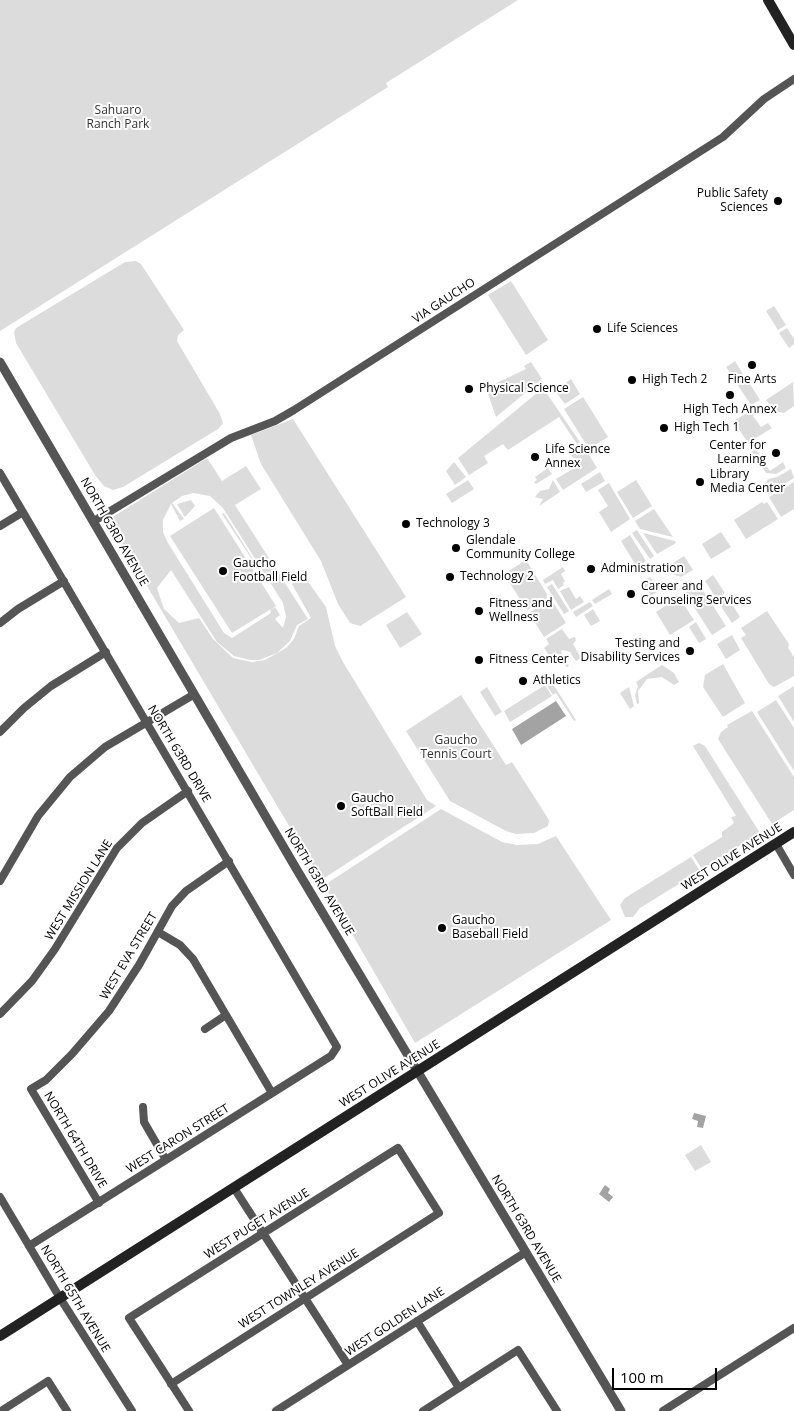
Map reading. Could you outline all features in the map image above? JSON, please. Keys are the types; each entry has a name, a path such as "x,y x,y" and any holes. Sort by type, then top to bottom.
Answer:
{"main road":[{"path":"768,0 794,45"},
{"name":"WEST OLIVE AVENUE","path":"0,1336 794,832"}],"street":[{"name":"VIA GAUCHO","path":"94,521 231,438 275,421 294,410 723,137 764,99 794,79"},
{"name":"NORTH 63RD AVENUE","path":"0,362 193,694 621,1411"},
{"name":"NORTH 63RD DRIVE","path":"0,473 337,1047"},
{"path":"0,526 23,512"},
{"path":"0,623 18,609 64,581"},
{"path":"0,732 24,708 51,686 106,652"},
{"path":"0,881 38,816 57,791 84,764 105,747 193,694"},
{"name":"WEST MISSION LANE","path":"0,1014 32,981 56,949 117,848 142,822 188,791"},
{"path":"776,844 794,875"},
{"name":"WEST EVA STREET","path":"31,1090 56,1070 93,1031 120,996 172,906 186,890 229,861"},
{"path":"158,932 180,945 193,959 272,1093"},
{"path":"204,1028 226,1015"},
{"name":"WEST CARON STREET","path":"29,1246 331,1056 337,1047"},
{"name":"NORTH 64TH DRIVE","path":"31,1090 99,1203"},
{"path":"143,1106 144,1122 166,1160"},
{"name":"WEST PUGET AVENUE","path":"171,1384 129,1318 398,1148 439,1213"},
{"path":"234,1188 348,1366"},
{"name":"NORTH 65TH AVENUE","path":"0,1198 60,1298 132,1411"},
{"name":"WEST TOWNLEY AVENUE","path":"171,1384 439,1213"},
{"name":"WEST GOLDEN LANE","path":"276,1411 526,1252"},
{"path":"416,1322 459,1388"},
{"path":"663,1411 794,1328"},
{"path":"423,1411 518,1350 557,1411"},
{"path":"1,1411 48,1381 67,1411"},
{"path":"171,1384 189,1411"}],"green space":[{"name":"Sahuaro Ranch Park","path":"0,0 518,0 386,83 388,87 0,331"},
{"path":"136,261 141,264 184,330 178,335 177,341 220,414 223,423 218,429 123,487 113,490 104,486 95,475 16,343 14,332 16,328 125,262"},
{"path":"511,281 548,340 526,355 488,295"},
{"path":"774,306 786,325 778,330 766,311"},
{"path":"787,328 794,339 794,344 789,348 779,333"},
{"path":"735,361 744,376 736,381 726,367"},
{"path":"531,362 542,379 496,417 486,388 526,369 524,366"},
{"path":"746,378 760,400 751,405 737,384"},
{"path":"571,379 580,394 565,404 555,391"},
{"path":"793,382 794,406 784,413 775,411 766,400"},
{"path":"543,388 580,442 577,444 559,417 508,450 503,444 484,456 488,463 469,475 458,458"},
{"path":"583,397 608,437 589,449 564,409"},
{"path":"760,405 767,407 753,416 761,427 768,423 772,428 748,443 734,421"},
{"path":"293,419 406,597 360,626 350,623 338,604 321,561 261,464 251,435"},
{"path":"583,445 597,468 563,490 556,479 578,466 570,453"},
{"path":"753,445 770,471 783,462 786,468 776,474 766,473 749,447"},
{"path":"207,458 222,481 246,466 261,489 235,505 308,619 297,625 290,641 277,653 259,660 250,660 234,656 217,642 171,570 157,588 164,609 179,623 199,618 213,639 233,658 252,662 265,660 286,648 294,639 299,626 311,618 292,584 304,576 326,607 335,646 343,662 427,800 436,806 321,880 108,520","holes":["193,493 210,496 223,508 283,603 286,617 283,628 275,619 280,615 275,607 270,610 271,613 232,638 224,633 168,543 163,532 163,520 171,504 180,521 184,519 172,503 182,496"]},
{"path":"454,462 466,477 455,485 446,471"},
{"path":"548,468 552,474 536,484 534,482 537,480 535,477"},
{"path":"791,469 794,478 772,492 766,483 768,479 777,477"},
{"path":"600,472 605,481 586,492 581,484"},
{"path":"468,480 474,489 452,503 446,494"},
{"path":"553,480 560,492 539,506 543,499 535,497 540,491 549,489"},
{"path":"636,480 652,506 633,518 617,492"},
{"path":"794,482 794,509 781,517 769,497"},
{"path":"609,483 630,519 611,532 599,512 608,506 598,490"},
{"path":"191,500 195,506 185,517 177,504"},
{"path":"762,502 764,504 767,502 778,519 746,539 734,520"},
{"name":"Gaucho Football Field","path":"214,508 276,606 232,633 170,536"},
{"path":"654,509 673,537 640,529 635,521"},
{"path":"224,513 275,594 222,514"},
{"path":"637,530 654,556 650,559 632,533"},
{"path":"721,532 731,547 711,559 702,544"},
{"path":"643,533 675,541 676,543 657,554"},
{"path":"630,535 646,561 637,567 621,541"},
{"path":"684,556 693,570 681,577 675,575 668,566"},
{"path":"526,560 547,594 547,598 527,610 504,574"},
{"path":"563,567 565,571 561,574 565,581 564,585 558,589 553,580 545,584 543,580"},
{"path":"713,575 725,593 716,598 705,581"},
{"path":"650,577 659,591 651,596 642,582"},
{"path":"552,584 569,611 564,614 547,587"},
{"path":"699,584 726,626 712,635 685,593"},
{"path":"569,587 576,599 580,596 584,602 571,610 560,591"},
{"path":"609,589 612,594 595,604 592,600"},
{"path":"727,596 740,617 732,623 718,602"},
{"path":"679,597 694,620 670,635 656,612"},
{"path":"551,599 566,623 544,637 529,613"},
{"path":"590,602 593,606 576,617 573,612"},
{"path":"593,609 600,621 591,626 584,615"},
{"path":"767,611 789,644 788,648 794,657 794,676 774,687 769,684 741,638 746,635 741,628"},
{"path":"407,612 422,634 400,648 386,625"},
{"path":"696,622 706,639 699,643 689,627"},
{"path":"562,629 569,639 575,637 576,640 573,644 581,658 576,661 570,652 562,650 561,652 569,666 567,667 560,662 554,663 544,648 549,644 546,639"},
{"path":"732,635 740,650 726,659 717,644"},
{"path":"723,664 745,703 723,717 703,687 705,675"},
{"path":"662,665 674,673 679,682 674,685 662,677 647,679 638,691 639,703 637,704 635,695 638,686 636,682"},
{"path":"551,681 576,720 574,721 556,693 553,695 546,684"},
{"path":"545,685 552,696 510,722 504,711"},
{"path":"794,686 794,722 778,696"},
{"path":"487,687 502,712 495,716 480,692"},
{"path":"629,687 634,706 630,709 620,693"},
{"name":"Gaucho Tennis Court","path":"461,695 506,765 512,762 549,820 548,826 534,833 516,834 506,831 450,801 406,731"},
{"path":"776,700 794,728 794,771 757,712"},
{"path":"752,711 794,777 794,810 772,824 718,739 721,732 728,727 727,725"},
{"path":"699,743 705,746 760,833 702,869 693,855 722,837 722,832 734,823 731,817 736,816 693,746"},
{"path":"441,809 502,842 517,845 538,844 556,836 611,920 415,1043 325,887 329,882"},
{"path":"691,857 700,871 640,908 633,917 625,917 620,905 625,898"},
{"path":"701,1145 711,1162 695,1171 685,1155"}],"shaded area":[{"path":"556,701 566,716 521,745 512,729"},
{"path":"694,1113 706,1116 703,1128 697,1127 698,1121 692,1119"},
{"path":"605,1185 610,1189 608,1193 613,1197 609,1202 599,1194"}],"place":[{"name":"Public Safety Sciences","path":"778,201"},
{"name":"Life Sciences","path":"597,329"},
{"name":"Fine Arts","path":"752,365"},
{"name":"High Tech 2","path":"632,380"},
{"name":"Physical Science","path":"469,389"},
{"name":"High Tech Annex","path":"730,395"},
{"name":"High Tech 1","path":"664,428"},
{"name":"Center for Learning","path":"776,453"},
{"name":"Life Science Annex","path":"535,457"},
{"name":"Library Media Center","path":"700,482"},
{"name":"Technology 3","path":"406,524"},
{"name":"Glendale Community College","path":"456,548"},
{"name":"Administration","path":"591,569"},
{"name":"Gaucho Football Field","path":"223,571"},
{"name":"Technology 2","path":"450,577"},
{"name":"Career and Counseling Services","path":"631,594"},
{"name":"Fitness and Wellness","path":"479,611"},
{"name":"Testing and Disability Services","path":"690,651"},
{"name":"Fitness Center","path":"479,660"},
{"name":"Athletics","path":"523,681"},
{"name":"Gaucho SoftBall Field","path":"341,806"},
{"name":"Gaucho Baseball Field","path":"442,928"}]}
